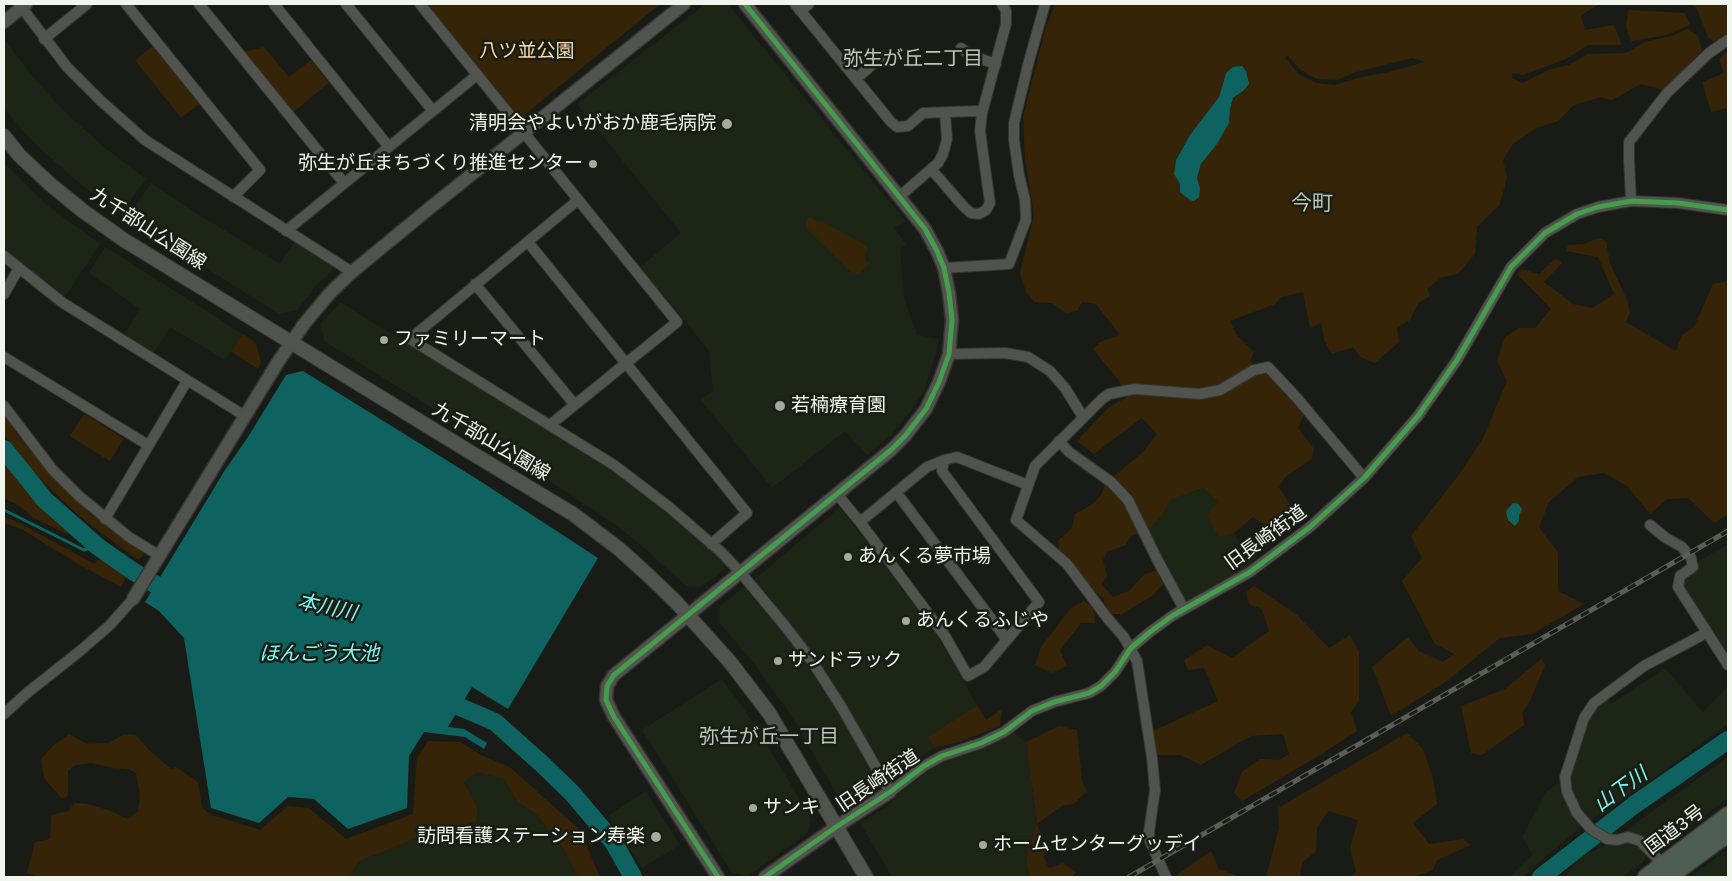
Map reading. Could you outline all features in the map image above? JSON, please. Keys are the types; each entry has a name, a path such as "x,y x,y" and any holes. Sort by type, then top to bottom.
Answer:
{"highway":[{"name":"国道3号","path":"1670,873 1728,815"},
{"name":"国道3号","path":"1646,877 1670,873 1728,834"}],"main road":[{"name":"九千部山公園線","path":"4,136 19,155 83,211 124,240 574,514 618,548 688,615 730,662 769,713 866,877"}],"street":[{"path":"44,39 88,4"},
{"path":"126,4 260,170 233,197"},
{"path":"199,4 344,183"},
{"path":"274,4 389,147"},
{"path":"346,4 433,111"},
{"path":"420,4 677,322 550,425"},
{"path":"4,714 27,692 110,625 133,599 245,416 304,324 330,292 352,272 684,4"},
{"path":"718,877 614,717 606,700 607,686 614,675 891,450 917,423 939,382 949,354 952,320 944,268 925,229 745,4"},
{"path":"809,4 797,7 897,127 908,126 923,113 977,111 982,113"},
{"path":"931,170 971,213 979,214 986,210 990,204 980,138 982,113 1006,24 1006,11 1002,4"},
{"path":"944,268 1009,264 1026,220 1025,200 1014,140 1014,123 1044,4"},
{"path":"4,22 22,5 44,39 67,67 144,140 352,272"},
{"path":"1631,201 1629,142 1667,93 1710,53 1728,40"},
{"path":"962,48 970,55 996,64"},
{"path":"856,79 882,56"},
{"path":"286,231 477,75"},
{"path":"900,196 938,163 947,139 945,113"},
{"path":"578,200 410,339 614,465 669,507 711,544 741,573 812,661 842,708 890,792"},
{"name":"旧長崎街道","path":"765,877 890,792 924,766 942,756 981,743 1004,732 1032,711 1054,702 1089,693 1101,686 1115,672 1131,648 1150,632 1184,609 1250,572 1310,527 1364,478 1418,416 1457,360 1511,266 1545,233 1577,214 1598,207 1631,201 1678,203 1728,210"},
{"path":"528,242 747,513 711,544"},
{"path":"4,256 63,303 245,416"},
{"path":"4,294 19,268"},
{"path":"475,284 575,405"},
{"path":"949,354 1006,353 1028,357 1050,370 1065,388 1082,417"},
{"path":"4,357 148,445"},
{"path":"1166,877 1150,841 1149,832 1155,790 1137,661 1124,637 1108,620 1068,564 1016,520 1035,466 1102,398 1119,391 1134,388 1200,394 1220,390 1254,370 1268,367 1297,398 1364,478"},
{"path":"105,519 187,381"},
{"path":"4,406 52,469 79,496 105,519 160,556"},
{"path":"1060,441 1070,452 1112,482 1128,500 1184,609"},
{"path":"860,522 927,467 957,456 1028,485"},
{"path":"838,494 945,636 968,676 984,667 1039,602 942,471 944,460"},
{"path":"896,492 1007,640"},
{"path":"1650,525 1666,538 1682,547 1690,558 1693,566 1680,576 1678,587 1728,665"},
{"path":"1670,873 1640,841 1628,837 1617,840 1607,839 1591,829 1577,813 1567,792 1565,777 1584,718 1594,703 1644,666 1706,633"}],"shaded area":[{"path":"705,4 728,4 906,222 894,227 906,245 900,248 904,298 917,335 939,339 924,392 891,435 867,455 845,431 772,488 701,400 713,390 709,351 661,291 659,293 639,268 681,233 577,104"},
{"path":"4,39 32,76 65,112 105,148 146,179 120,215 77,181 34,143 4,109"},
{"path":"4,163 48,206 100,244 64,298 4,251"},
{"path":"151,183 280,264 296,240 335,265 335,268 316,286 297,310 279,314 127,218"},
{"path":"105,247 243,334 225,360 170,327 153,354 124,336 140,309 89,273"},
{"path":"340,302 613,470 669,513 706,545 724,564 724,570 701,587 686,586 642,546 613,523 556,485 324,341 321,323"},
{"path":"1203,488 1218,501 1219,537 1234,533 1254,565 1184,604 1147,530 1162,516 1169,500"},
{"path":"840,507 938,637 977,705 928,737 934,748 888,778 819,662 754,583 755,579"},
{"path":"1728,544 1728,659 1681,589 1682,578 1697,569 1699,561"},
{"path":"743,588 748,588 809,665 852,733 879,781 877,787 853,801 839,798 791,715 752,661 719,622 720,606"},
{"path":"1665,668 1703,712 1728,686 1728,724 1654,778 1581,827 1524,877 1509,877 1533,854 1522,837 1546,792 1571,774 1587,720 1593,710 1607,698 1611,704"},
{"path":"722,679 744,709 811,818 808,833 748,876 732,873 642,730"},
{"path":"1014,732 1026,742 1037,824 1026,858 1029,877 892,877 860,823 889,805 900,793 932,768 950,758 987,746"},
{"path":"1728,757 1728,798 1661,848 1653,850 1619,835"},
{"path":"476,771 503,777 518,802 537,815 563,848 578,877 350,877 358,862 422,836 476,822 478,809 464,781"},
{"path":"646,791 680,845 642,868 608,816"},
{"path":"1624,841 1635,843 1647,854 1643,862 1623,877 1564,877 1581,857 1607,844 1614,845"},
{"path":"1728,849 1728,877 1694,877 1693,875"}],"green space":[{"name":"八ツ並公園","path":"426,4 660,4 523,116 517,116"},
{"path":"1055,4 1600,4 1581,15 1585,30 1614,25 1622,45 1588,45 1566,59 1523,75 1512,73 1512,78 1523,83 1548,70 1569,65 1587,54 1626,53 1645,42 1672,36 1688,29 1698,36 1703,54 1663,90 1641,84 1612,100 1601,97 1574,105 1558,121 1536,128 1513,144 1503,160 1507,178 1500,204 1477,227 1475,254 1458,274 1442,277 1427,289 1430,296 1418,303 1410,320 1397,328 1399,342 1375,363 1360,357 1353,347 1332,354 1324,340 1321,323 1310,328 1303,292 1281,297 1275,304 1230,321 1236,334 1254,352 1250,361 1272,377 1294,400 1304,415 1298,428 1314,449 1312,459 1285,477 1279,487 1294,511 1295,519 1270,529 1253,517 1234,533 1219,537 1207,515 1218,501 1203,488 1170,500 1162,516 1147,530 1131,536 1126,545 1107,552 1103,560 1107,577 1101,584 1113,597 1129,591 1145,574 1158,570 1165,582 1152,596 1122,614 1109,614 1103,598 1090,588 1059,552 1058,541 1072,528 1075,514 1093,504 1101,495 1106,483 1145,450 1157,434 1142,418 1094,454 1077,441 1108,408 1127,397 1119,381 1093,349 1100,342 1120,335 1096,304 1082,302 1077,311 1066,313 1052,303 1034,302 1026,292 1020,273 1034,215 1025,159 1023,117 1045,30","holes":["1287,55 1301,70 1317,79 1338,80 1353,73 1412,58 1425,62 1357,78 1336,85 1316,83 1299,74 1285,58","1226,73 1243,91 1233,98 1229,123 1217,144 1201,164 1197,178 1200,188 1180,192 1180,184 1174,174 1176,159 1190,135 1219,97"]},
{"path":"1691,4 1728,4 1728,33 1714,42 1708,37 1697,9"},
{"path":"1628,10 1685,13 1690,25 1667,35 1631,41 1626,28"},
{"path":"153,46 199,104 181,118 135,60"},
{"path":"264,47 289,77 311,60 329,83 293,112 244,52"},
{"path":"1728,50 1728,114 1726,108 1711,112 1702,82 1724,73 1719,59"},
{"path":"810,217 819,222 820,220 867,246 867,253 865,253 866,262 869,262 869,264 858,274 851,272 806,228 807,220"},
{"path":"1599,238 1606,241 1610,263 1627,300 1630,312 1626,322 1676,351 1682,335 1694,327 1713,284 1727,281 1728,277 1728,514 1714,523 1688,498 1667,499 1650,514 1627,486 1604,473 1578,477 1549,502 1539,527 1558,553 1558,591 1584,604 1532,634 1500,638 1444,683 1391,716 1372,667 1408,637 1419,651 1443,662 1454,654 1435,644 1402,581 1422,558 1411,536 1461,472 1483,438 1507,381 1497,361 1505,337 1519,328 1535,328 1551,309 1517,274 1521,269 1539,274 1556,258 1562,263 1544,282 1573,304 1592,308 1614,294 1598,257 1566,251 1568,245 1584,244"},
{"path":"243,334 256,343 261,362 258,369 231,351"},
{"path":"4,414 16,433 46,470 89,513 145,553 138,560 80,517 38,477 4,435"},
{"path":"84,414 124,439 110,461 70,436"},
{"path":"4,462 37,501 69,528 67,534 32,517 20,506 4,498"},
{"path":"4,517 16,521 94,564 101,558 127,575 121,587 78,564 23,530 4,523"},
{"path":"1254,586 1297,615 1329,648 1350,635 1359,652 1359,701 1351,712 1357,731 1242,801 1234,793 1242,772 1260,759 1279,760 1289,754 1283,734 1251,736 1201,765 1181,755 1156,755 1153,731 1218,701 1204,668 1188,670 1184,660 1207,645 1232,658 1269,631 1262,609 1249,604 1246,592"},
{"path":"1084,601 1094,609 1095,623 1081,623 1060,650 1067,666 1052,673 1035,665 1041,647 1071,608"},
{"path":"1541,659 1545,665 1530,701 1522,713 1524,725 1482,755 1471,753 1461,706 1505,689"},
{"path":"977,705 986,720 1002,709 1000,726 959,742 934,748 928,737"},
{"path":"1059,726 1077,730 1082,781 1087,791 1074,804 1063,805 1037,824 1048,850 1043,856 1049,868 1063,863 1076,872 1072,877 1029,877 1026,858 1037,823 1026,742"},
{"path":"1407,733 1423,749 1433,778 1437,804 1413,823 1429,844 1463,839 1471,845 1437,860 1433,870 1413,877 1350,877 1356,872 1350,848 1358,820 1328,811 1317,828 1316,851 1302,863 1300,877 1266,877 1279,828 1278,808"},
{"path":"69,734 87,744 108,743 125,734 136,735 149,750 171,769 176,767 198,782 202,807 209,814 260,830 288,806 309,808 346,839 413,814 417,758 428,741 460,742 481,755 511,768 580,830 600,877 578,877 563,848 537,815 518,802 503,778 476,772 464,782 478,809 476,822 422,836 358,862 350,877 38,877 27,873 35,842 50,839 51,815 68,811 75,803 88,804 108,810 128,819 138,811 140,796 136,773 128,769 112,768 91,763 76,765 68,770 68,795 61,798 44,778 41,759 54,745"},
{"path":"1211,851 1219,869 1240,877 1174,877"}],"water":[{"path":"1242,66 1246,71 1249,84 1233,98 1229,123 1217,144 1201,164 1197,178 1200,188 1199,197 1194,201 1190,200 1180,192 1180,184 1174,174 1176,160 1190,135 1219,97 1226,73 1233,67"},
{"name":"ほんごう大池","path":"303,371 480,481 598,558 508,709 472,687 448,727 464,729 487,743 484,749 465,737 424,732 409,756 407,808 348,829 314,799 288,797 259,823 211,808 184,638 159,611 145,602 225,470 248,437 286,375"},
{"path":"1513,503 1519,504 1522,510 1519,515 1519,521 1515,526 1508,520 1506,511"}],"waterway":[{"name":"本川川","path":"4,449 45,500 97,546 134,572 175,596"},
{"path":"4,510 84,550 97,546"},
{"name":"本川川","path":"442,693 460,707 495,722 542,764 572,793 614,843 633,877"},
{"name":"山下川","path":"1541,877 1634,805 1728,740"}],"railway":[{"path":"1129,877 1728,531"}],"cycle path":[{"path":"718,877 614,717 606,700 607,686 614,675 891,450 905,436 926,409 939,382 949,354 952,320 944,268 925,229 745,4"},
{"path":"765,877 890,792 924,766 942,756 981,743 1004,732 1032,711 1054,702 1089,693 1101,686 1115,672 1131,648 1150,632 1172,616 1250,572 1310,527 1364,478 1418,416 1457,360 1511,267 1545,233 1577,214 1598,207 1631,201 1678,203 1728,210"}],"place":[{"name":"清明会やよいがおか鹿毛病院","path":"727,124"},
{"name":"弥生が丘まちづくり推進センター","path":"593,164"},
{"name":"ファミリーマート","path":"384,340"},
{"name":"若楠療育園","path":"780,406"},
{"name":"あんくる夢市場","path":"848,557"},
{"name":"あんくるふじや","path":"906,621"},
{"name":"サンドラック","path":"778,661"},
{"name":"サンキ","path":"753,808"},
{"name":"訪問看護ステーション寿楽","path":"656,837"},
{"name":"ホームセンターグッデイ","path":"983,845"}],"district":[{"name":"弥生が丘二丁目","path":"913,59"},
{"name":"今町","path":"1312,204"},
{"name":"弥生が丘一丁目","path":"769,737"}]}
